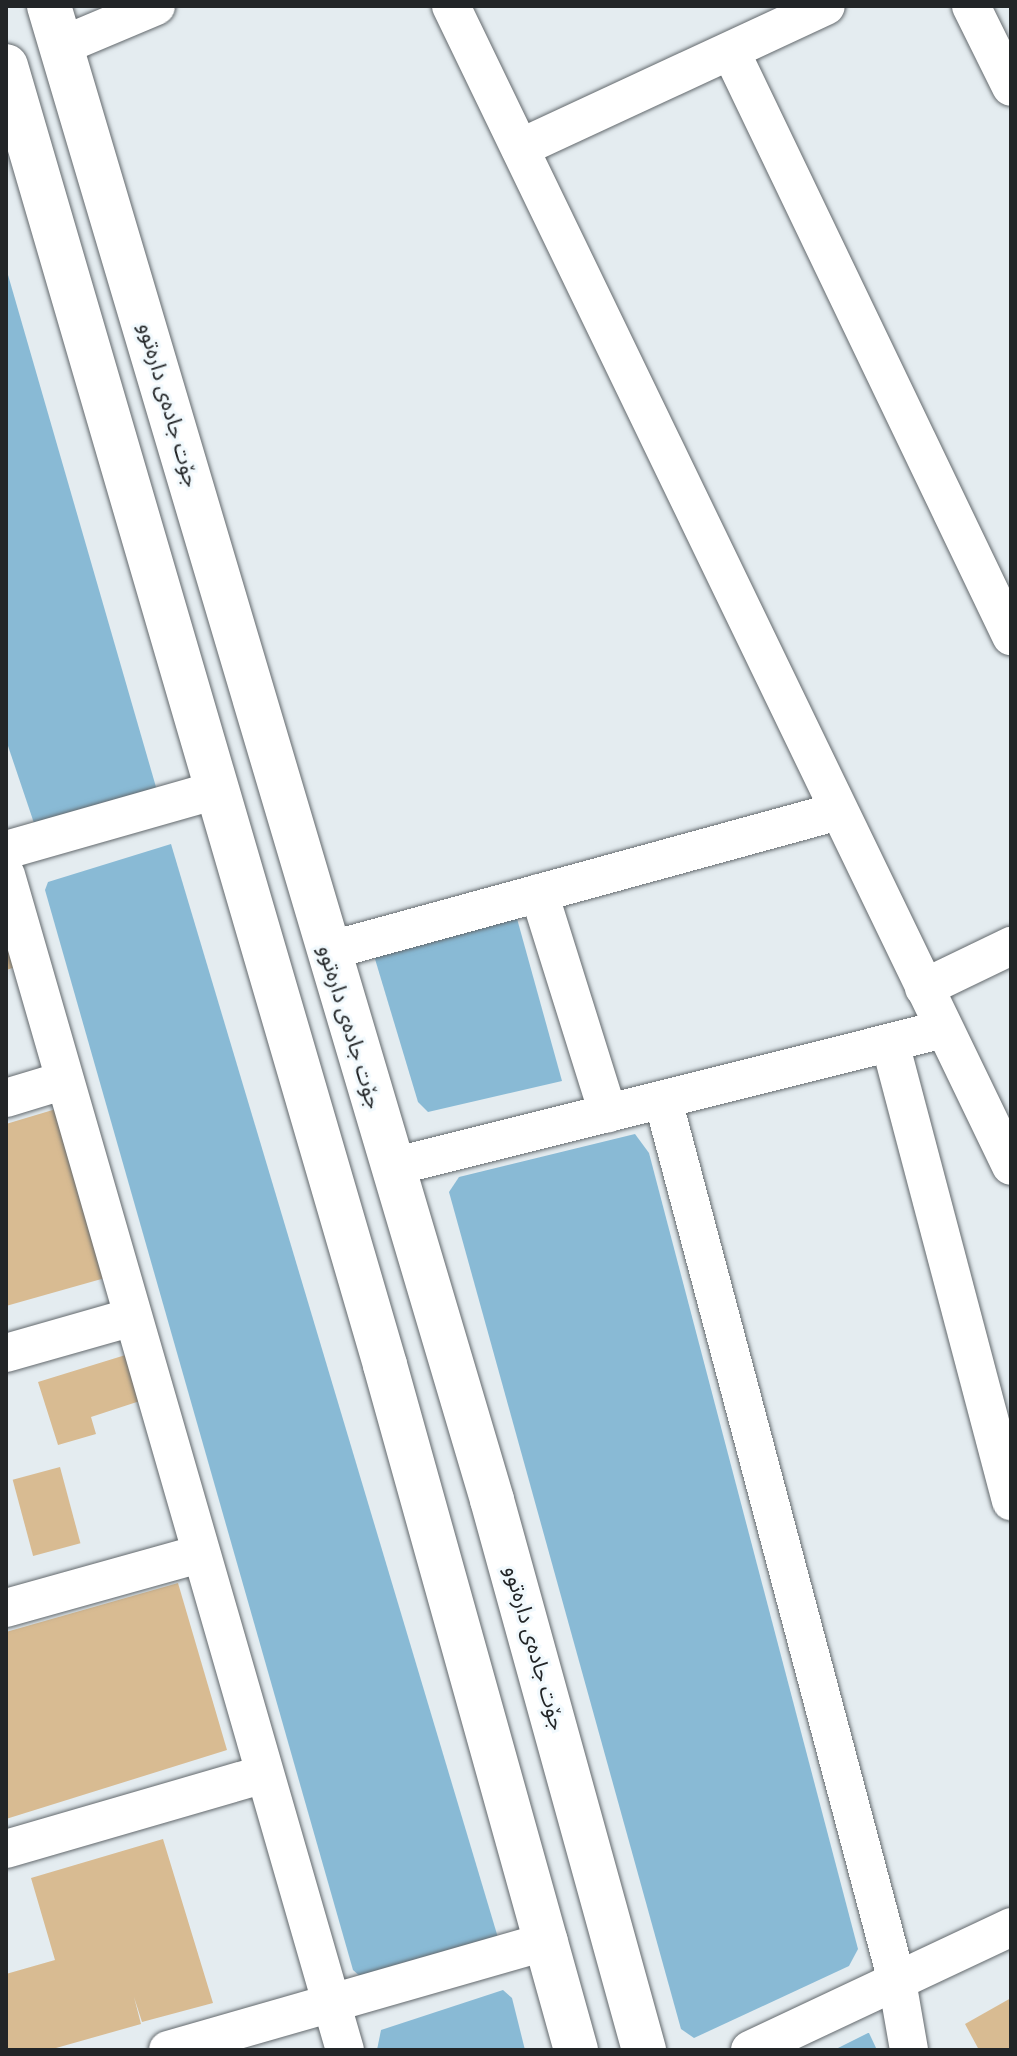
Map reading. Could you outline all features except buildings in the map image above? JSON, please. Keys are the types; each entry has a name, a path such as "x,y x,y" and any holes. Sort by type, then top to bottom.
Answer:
{"main road":[{"name":"جۆت جادەی دارەتوو","path":"55,26 563,1747 644,2050"},
{"path":"6,66 13,116 135,509 549,1941 576,2050"},
{"path":"135,509 193,491"}],"street":[{"path":"55,26 156,6"},
{"path":"451,6 835,812 1011,1166"},
{"path":"520,148 826,6"},
{"path":"971,6 1011,87"},
{"path":"731,52 1011,636"},
{"path":"6,850 216,790"},
{"path":"328,951 835,812"},
{"path":"6,875 62,1081 345,2050"},
{"path":"539,893 608,1113"},
{"path":"924,988 1011,946"},
{"path":"392,1167 944,1029"},
{"path":"890,1043 1011,1501"},
{"path":"6,1098 62,1081"},
{"path":"663,1100 897,1981 909,2050"},
{"path":"6,1353 132,1317"},
{"path":"6,1608 199,1554"},
{"path":"6,1849 264,1774"},
{"path":"750,2050 1011,1927"},
{"path":"168,2050 549,1941"}],"shaded area":[{"path":"6,268 158,794 36,829 6,740"},
{"path":"171,844 499,1941 362,1978 353,1970 45,890 48,882"},
{"path":"516,915 562,1081 428,1112 418,1102 372,949"},
{"path":"635,1134 649,1153 858,1949 849,1966 694,2038 681,2029 449,1192 459,1177"},
{"path":"503,1990 512,1998 525,2050 377,2050 381,2030"},
{"path":"868,2033 877,2050 834,2050"}]}
